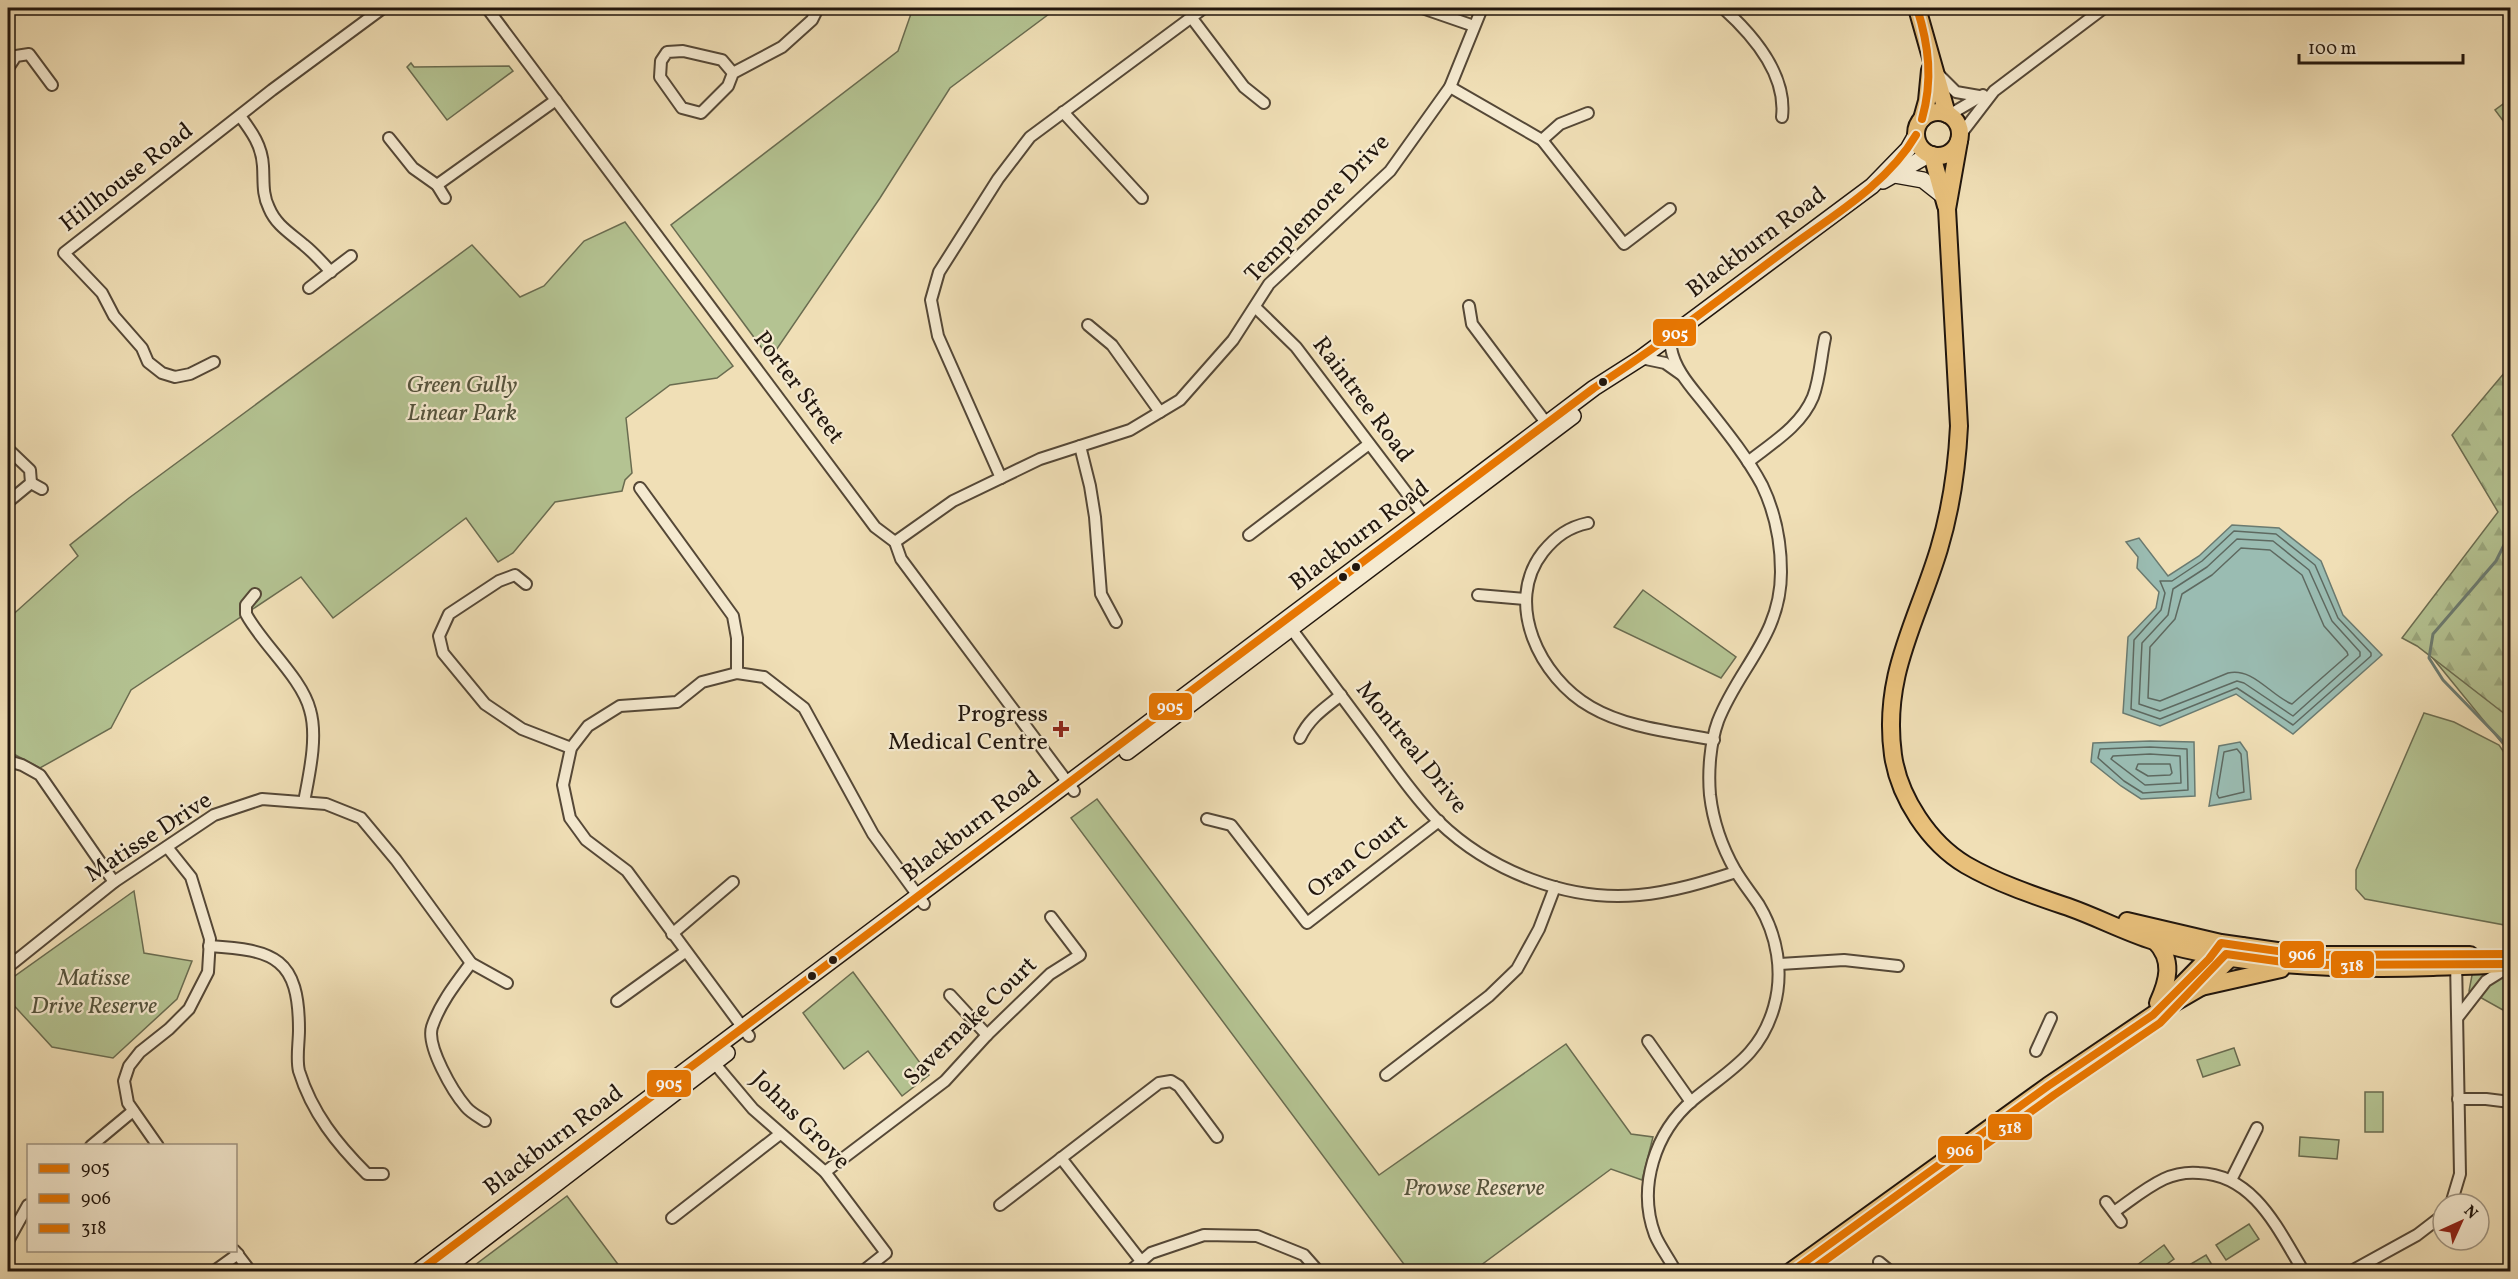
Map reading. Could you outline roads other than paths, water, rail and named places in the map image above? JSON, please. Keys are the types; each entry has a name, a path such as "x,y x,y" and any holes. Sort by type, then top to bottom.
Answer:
{"main road":[{"path":"1917,8 1948,114 1958,123 1960,138 1945,202"},
{"path":"1931,62 1928,101 1919,127 1921,148 1931,154 1948,153 1960,138"},
{"path":"1919,127 1934,112 1948,114"},
{"name":"Blackburn Road","path":"417,1272 710,1059 1427,520 1547,424 1641,358 1872,186 1908,149 1919,127"},
{"path":"1931,154 1945,202 1959,426 1957,462 1950,508 1939,550 1901,653 1895,677 1891,705 1893,756 1906,797 1932,836 1948,851 1964,864 2008,886 2155,941 2237,952 2309,966"},
{"name":"Blackburn Road","path":"1872,186 1931,154"},
{"path":"1895,175 1923,180 1945,202"},
{"name":"Blackburn Road","path":"1427,520 1524,455 1600,395 1641,358"},
{"path":"2077,910 2218,949"},
{"path":"2153,1015 2168,981 2163,950 2155,941"},
{"path":"2153,1015 2218,949"},
{"path":"1790,1272 2048,1086 2153,1015 2201,987 2237,952 2511,964"},
{"path":"2201,987 2218,985 2267,971 2309,966 2397,968 2511,954"},
{"name":"Blackburn Road","path":"441,1272 710,1059"}],"street":[{"name":"Hillhouse Road","path":"214,362 190,374 175,376 162,373 148,362 137,341 114,316 102,293 64,254 240,116 383,8"},
{"name":"Porter Street","path":"487,8 875,527 895,542 901,559 1071,787"},
{"path":"734,73 723,60 675,51 667,52 661,61 660,77 682,108 701,113 728,86 734,73 782,47 812,20 818,8"},
{"path":"1001,478 938,336 931,300 939,272 998,179 1030,136 1204,8"},
{"path":"1422,8 1474,26"},
{"name":"Templemore Drive","path":"895,542 953,501 1040,459 1130,430 1180,400 1233,340 1269,284 1390,171 1450,87 1482,8"},
{"path":"1723,8 1751,36 1772,70 1782,92 1782,117"},
{"path":"1960,138 1994,91 2104,8"},
{"path":"1191,17 1244,87 1264,103"},
{"path":"8,68 16,56 29,54 52,85"},
{"path":"1931,62 1956,92 1979,96"},
{"path":"1450,87 1542,140 1624,244 1670,209"},
{"path":"1948,114 1979,96 1994,91"},
{"path":"437,185 556,100"},
{"path":"1063,112 1142,198"},
{"path":"1542,140 1560,124 1588,113"},
{"path":"240,116 260,147 264,194 269,209 278,224 318,256 330,272"},
{"path":"389,138 413,168 437,185 445,198"},
{"path":"309,288 351,256"},
{"path":"1469,306 1472,324 1547,424"},
{"name":"Raintree Road","path":"1255,307 1296,346 1427,520"},
{"path":"1088,325 1112,345 1160,412"},
{"path":"1675,333 1671,348 1682,375 1748,462 1761,484 1777,527 1781,573 1779,599 1772,624 1718,722 1709,773 1710,796 1716,826 1736,872 1770,926 1780,964 1774,1006 1753,1050 1741,1064 1691,1102 1669,1126 1657,1148 1650,1172 1649,1200 1655,1235 1676,1272"},
{"path":"1748,462 1793,427 1806,410 1814,395 1825,338"},
{"path":"1641,358 1665,363 1682,375"},
{"path":"1249,535 1369,444"},
{"path":"1080,446 1095,517 1101,594 1116,622"},
{"path":"8,449 30,470 31,483"},
{"path":"31,483 42,489"},
{"path":"8,502 31,483"},
{"path":"640,488 733,616 738,638 737,673"},
{"path":"1588,523 1573,526 1549,544 1538,559 1529,580 1525,599 1527,616 1544,662 1566,688 1591,707 1617,718 1714,740"},
{"path":"526,584 515,575 499,581 448,614 439,636 443,653 485,704 522,729 571,748"},
{"path":"255,594 246,605 246,614 297,685 310,710 313,753 304,802"},
{"path":"1479,595 1525,599"},
{"name":"Montreal Drive","path":"1288,625 1395,768 1439,821 1473,849 1511,870 1555,887 1604,895 1639,895 1699,884 1736,872"},
{"path":"746,1032 627,871 586,840 570,818 563,785 571,748 588,726 620,706 676,702 702,682 737,673 764,677 804,708 873,834 921,900"},
{"path":"1300,738 1306,724 1341,695"},
{"path":"8,761 22,765 40,776 114,882"},
{"name":"Matisse Drive","path":"8,967 114,882 214,815 262,799 326,804 361,818 396,860 471,963 507,983"},
{"name":"Oran Court","path":"1207,819 1231,825 1307,923 1439,821"},
{"path":"157,1144 128,1102 124,1082 129,1065 189,1009 208,972 210,939 191,877 167,847"},
{"path":"672,934 733,882"},
{"path":"1386,1075 1489,996 1517,969 1539,929 1555,887"},
{"name":"Savernake Court","path":"825,1172 945,1081 987,1035 1050,974 1080,955 1052,917"},
{"path":"209,946 249,948 273,956 288,972 296,987 299,1006 298,1069 314,1109 341,1148 367,1174 382,1174"},
{"path":"617,1001 685,952"},
{"path":"1780,964 1844,960 1898,966"},
{"path":"2455,1192 2460,1174 2456,961"},
{"path":"471,963 443,1002 431,1030 436,1056 444,1073 467,1109 485,1121"},
{"path":"2458,1017 2486,981 2511,964"},
{"path":"950,995 987,1035"},
{"path":"2036,1051 2051,1018"},
{"path":"1648,1041 1691,1102"},
{"name":"Johns Grove","path":"710,1059 753,1110 825,1172 886,1253 862,1272"},
{"path":"1000,1204 1159,1083 1171,1081 1179,1086 1217,1137"},
{"path":"2458,1099 2511,1102"},
{"path":"93,1144 133,1111"},
{"path":"2231,1180 2257,1128"},
{"path":"672,1218 780,1134"},
{"path":"1062,1158 1141,1261"},
{"path":"2114,1212 2148,1188 2173,1176 2204,1173 2223,1176 2249,1192 2262,1206 2304,1272"},
{"path":"2106,1202 2121,1222"},
{"path":"8,1241 27,1207"},
{"path":"2350,1272 2417,1235 2431,1224"},
{"path":"1129,1272 1151,1253 1204,1235 1257,1236 1304,1255 1319,1272"},
{"path":"213,1272 236,1252 250,1272"},
{"path":"1879,1262 1891,1272"}],"water":[{"path":"2232,525 2279,528 2321,561 2343,615 2382,655 2293,734 2236,694 2160,726 2123,713 2128,637 2156,608 2159,592 2137,568 2138,557 2126,542 2139,538 2168,576 2199,556"},
{"path":"2194,742 2195,796 2141,799 2091,762 2093,743"},
{"path":"2240,742 2247,752 2251,799 2209,806 2219,746"}],"waterway":[{"path":"2510,447 2510,458"},
{"path":"2510,533 2496,561 2433,634 2429,658 2443,680 2510,749"}],"place":[{"name":"Progress Medical Centre","path":"1061,729"}],"park label":[{"name":"Green Gully Linear Park","path":"462,400"},
{"name":"Matisse Drive Reserve","path":"94,993"},
{"name":"Prowse Reserve","path":"1474,1189"}]}
